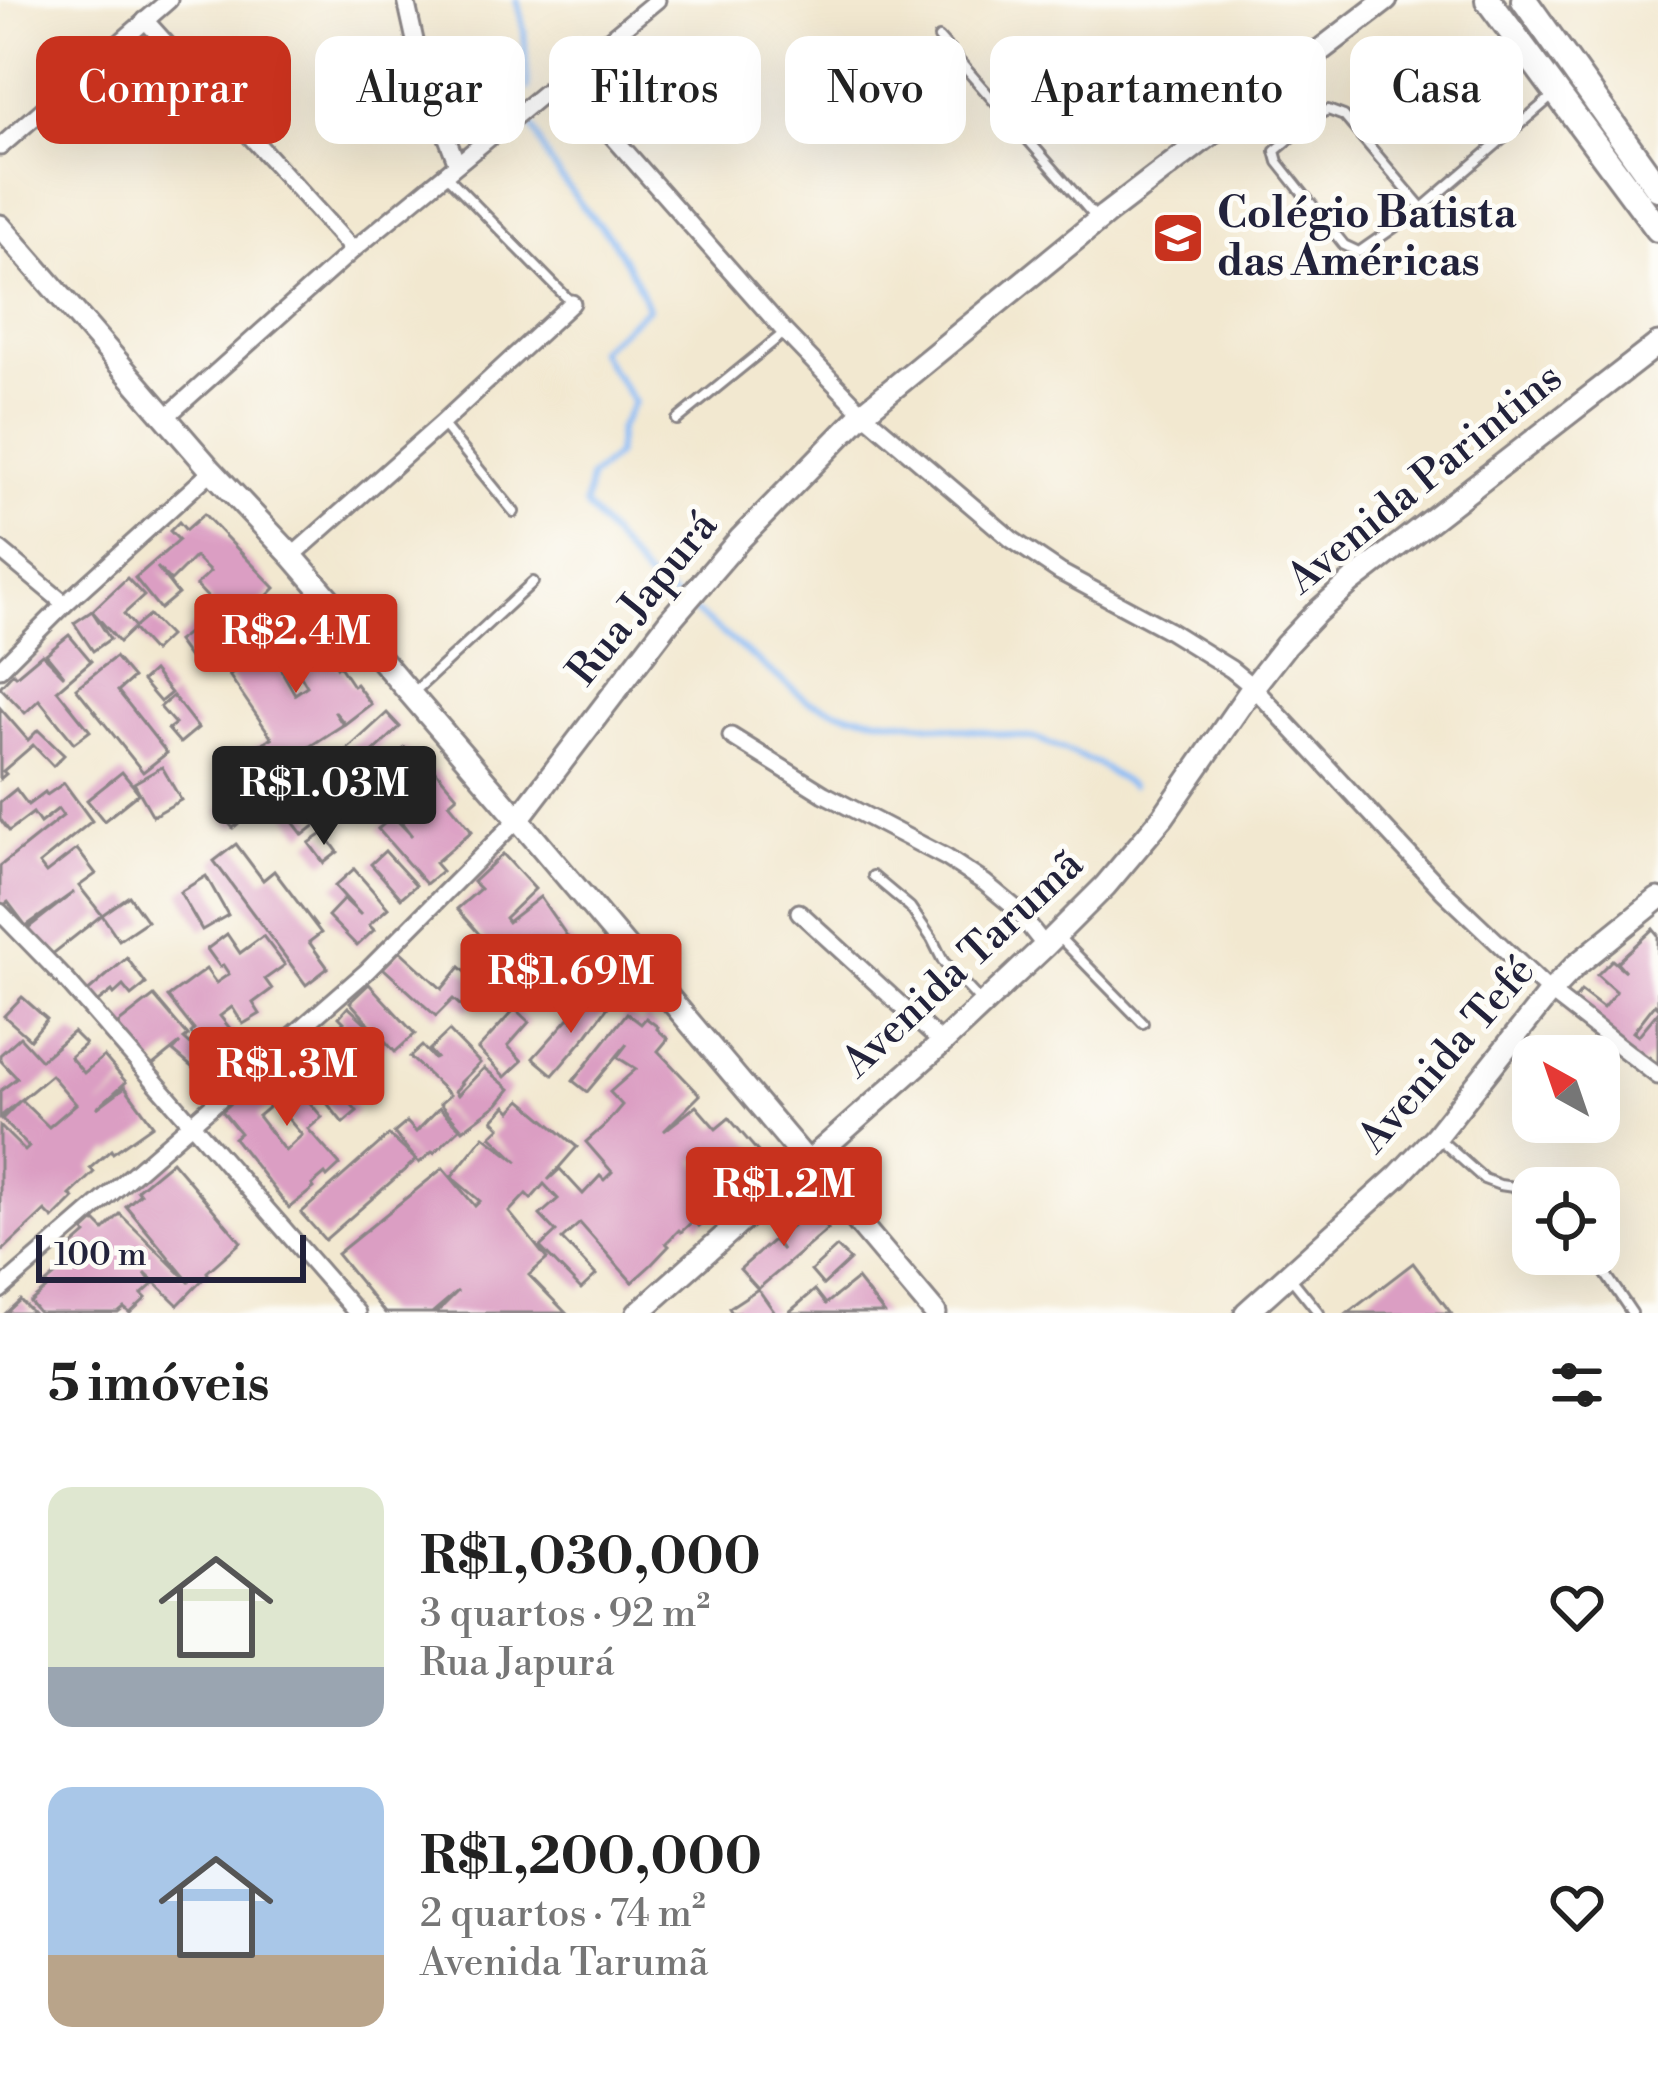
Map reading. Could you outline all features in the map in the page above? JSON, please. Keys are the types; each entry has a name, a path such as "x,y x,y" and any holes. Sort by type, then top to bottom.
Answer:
{"main road":[{"path":"1488,0 1658,230"},
{"path":"1525,0 1658,188"}],"street":[{"path":"0,148 169,0"},
{"path":"406,0 452,170"},
{"path":"613,36 657,0"},
{"name":"Rua Japurá","path":"0,1290 366,972 518,819 670,620 740,538 863,413 1099,221 1386,0"},
{"path":"145,20 353,250"},
{"path":"165,418 353,250 549,88"},
{"path":"619,144 863,413 1011,538 1060,572 1231,669 1443,891 1550,992 1658,1076"},
{"path":"0,226 165,418 292,556 935,1313"},
{"path":"292,556 572,303"},
{"name":"Avenida Parintins","path":"1252,687 1300,629 1352,581 1658,344"},
{"path":"0,669 212,471"},
{"path":"0,550 65,604"},
{"name":"Avenida Tarumã","path":"638,1313 942,1043 1105,886 1152,832 1252,687"},
{"path":"731,736 824,794 947,858 985,883 1051,941"},
{"name":"Avenida Tefé","path":"1246,1313 1398,1176 1436,1136 1550,992 1658,899"},
{"path":"0,912 68,980 357,1313"},
{"path":"799,912 942,1043"}],"lane":[{"path":"966,69 1099,221"},
{"path":"1422,208 1336,112 1321,113 1275,151 1278,162 1351,250 1359,252 1422,208 1556,93"},
{"path":"452,170 572,303"},
{"path":"677,420 785,332"},
{"path":"442,423 514,512"},
{"path":"410,695 533,582"},
{"path":"873,876 910,907 943,961 983,1004"},
{"path":"1051,941 1143,1023"},
{"path":"1436,1136 1484,1179 1512,1187"},
{"path":"1289,1275 1319,1313"},
{"path":"1606,1275 1632,1313"}],"building":[{"path":"204,514 275,588 226,637 202,612 212,602 196,585 210,572 195,557 171,581 157,567 178,594 160,609 135,578 179,540 170,531 179,522 186,530"},
{"path":"127,578 144,596 124,614 135,627 149,615 169,636 153,651 133,629 119,642 92,611"},
{"path":"92,611 110,639 93,651 74,623"},
{"path":"299,616 316,639 280,668 295,694 307,686 293,662 324,644 337,667 371,704 345,724 334,711 343,725 287,761 290,768 270,779 253,748 272,738 229,675 271,647 266,640"},
{"path":"198,622 228,650 219,660 189,632"},
{"path":"189,632 213,663 200,673 177,641"},
{"path":"69,635 91,661 57,690 90,731 74,743 39,700 25,713 0,687 42,654 64,676 46,654"},
{"path":"115,657 133,678 118,691 167,753 143,772 76,688"},
{"path":"153,671 171,693 160,702 142,681"},
{"path":"173,696 198,728 180,743 168,729 175,724 160,707"},
{"path":"0,708 28,740 38,730 64,755 53,766 33,745 0,779"},
{"path":"387,713 400,727 368,757 379,769 405,748 418,764 406,774 417,786 435,770 457,796 449,803 472,831 435,863 442,871 426,884 378,829 393,816 412,836 394,813 413,797 409,792 385,814 364,782 352,792 329,766"},
{"path":"162,767 181,800 153,816 134,783"},
{"path":"122,772 139,793 104,821 87,800"},
{"path":"64,783 92,821 39,864 46,873 77,849 96,874 79,886 102,915 50,956 28,928 74,892 26,926 8,902 0,908 0,866 63,816 58,809 40,823 33,813 9,831 0,819 0,802 16,789 28,805"},
{"path":"297,798 317,824 303,835 283,809"},
{"path":"232,799 246,817 233,828 218,811"},
{"path":"324,833 338,852 324,863 309,843"},
{"path":"236,844 263,880 274,871 321,933 309,942 328,968 306,985 214,861"},
{"path":"385,851 416,885 401,898 371,864"},
{"path":"503,854 535,889 505,918 508,922 540,897 569,939 536,963 522,943 502,960 457,909 480,889 473,882"},
{"path":"354,869 388,908 369,925 374,930 357,946 328,916 344,899 361,915 335,886"},
{"path":"206,876 228,915 202,930 180,892"},
{"path":"129,896 147,921 119,940 102,915"},
{"path":"1653,929 1658,935 1658,1007 1655,1004 1633,1032 1638,1036 1658,1012 1658,1064 1649,1057 1640,1068 1620,1052 1620,1035 1598,1035 1566,1010 1581,991 1603,1008 1616,992 1597,975 1612,960 1625,971 1617,962"},
{"path":"227,934 240,953 263,936 285,965 265,979 272,989 253,1003 260,1014 243,1024 232,1007 220,1016 244,1046 234,1054 222,1040 207,1052 168,997 206,969 216,983 229,974 207,949"},
{"path":"569,939 605,979 570,1009 533,975"},
{"path":"400,951 442,989 460,967 486,989 467,1011 453,999 436,1016 383,968"},
{"path":"127,958 146,984 131,996 123,986 94,1005 85,994"},
{"path":"369,984 415,1034 395,1052 386,1042 363,1068 368,1073 354,1088 332,1067 346,1052 330,1036 344,1022 339,1017 348,1007 382,1038 350,1002"},
{"path":"596,994 610,1004 553,1075 533,1058 569,1018 574,1022"},
{"path":"154,996 188,1036 184,1039 210,1062 200,1074 173,1051 180,1043 148,1069 114,1027"},
{"path":"22,997 47,1019 30,1039 4,1016"},
{"path":"515,1009 529,1022 508,1046 522,1061 505,1077 478,1049"},
{"path":"627,1013 641,1024 646,1018 658,1027 668,1039 658,1051 700,1095 664,1131 696,1106 716,1129 729,1118 765,1160 732,1187 704,1157 694,1161 729,1199 699,1226 694,1220 679,1230 632,1282 580,1223 562,1239 596,1275 581,1289 540,1247 556,1232 540,1215 558,1199 544,1184 531,1199 526,1194 509,1212 547,1259 529,1275 566,1313 436,1313 458,1291 432,1313 385,1313 337,1254 443,1168 475,1206 480,1201 451,1177 484,1136 518,1162 491,1136 500,1127 493,1120 506,1106 511,1111 521,1100 577,1147 548,1180 560,1169 583,1194 600,1176 604,1180 612,1172 586,1142 622,1105 610,1092 636,1069 617,1057 627,1044 587,1092 573,1081"},
{"path":"449,1031 480,1063 460,1083 455,1091 458,1095 484,1068 510,1089 463,1130 440,1104 450,1095 410,1057 422,1046 436,1058 429,1050"},
{"path":"73,1032 85,1044 70,1057 84,1073 104,1056 126,1082 97,1108 125,1087 153,1125 90,1168 94,1172 53,1219 45,1211 0,1253 0,1126 25,1151 29,1147 2,1119 21,1100 0,1117 0,1091 17,1078 0,1055 20,1037 41,1060","holes":["51,1075 76,1104 49,1127 21,1100"]},
{"path":"286,1051 302,1072 278,1090 282,1096 258,1116 285,1151 302,1135 284,1114 305,1097 322,1117 308,1129 340,1165 289,1208 234,1138 240,1133 222,1111"},
{"path":"316,1061 357,1111 343,1123 302,1072"},
{"path":"439,1108 460,1128 419,1163 394,1133 407,1122 416,1132"},
{"path":"389,1135 416,1160 325,1240 301,1213"},
{"path":"172,1161 241,1242 178,1305 145,1273 153,1284 130,1313 124,1308 118,1313 39,1313 30,1302 77,1257 69,1249 95,1221 104,1230 120,1214 190,1283 126,1206 140,1194 137,1190"},
{"path":"813,1209 828,1229 758,1289 740,1269 773,1240 782,1250 775,1239"},
{"path":"837,1247 850,1260 823,1285 811,1271"},
{"path":"1413,1263 1451,1313 1348,1313"},
{"path":"857,1279 884,1313 788,1313 815,1290 826,1304"},
{"path":"758,1289 775,1313 732,1313 729,1308"},
{"path":"20,1300 33,1313 6,1313"}],"waterway":[{"path":"517,0 528,88"},
{"path":"530,122 550,163 611,238 648,308 598,350 634,402 619,429 616,455 590,478 585,505 646,578 678,600"},
{"path":"689,607 808,701 848,714 1038,739 1096,763 1131,786"}],"place":[{"name":"Colégio Batista das Américas","path":"1178,238"}]}
